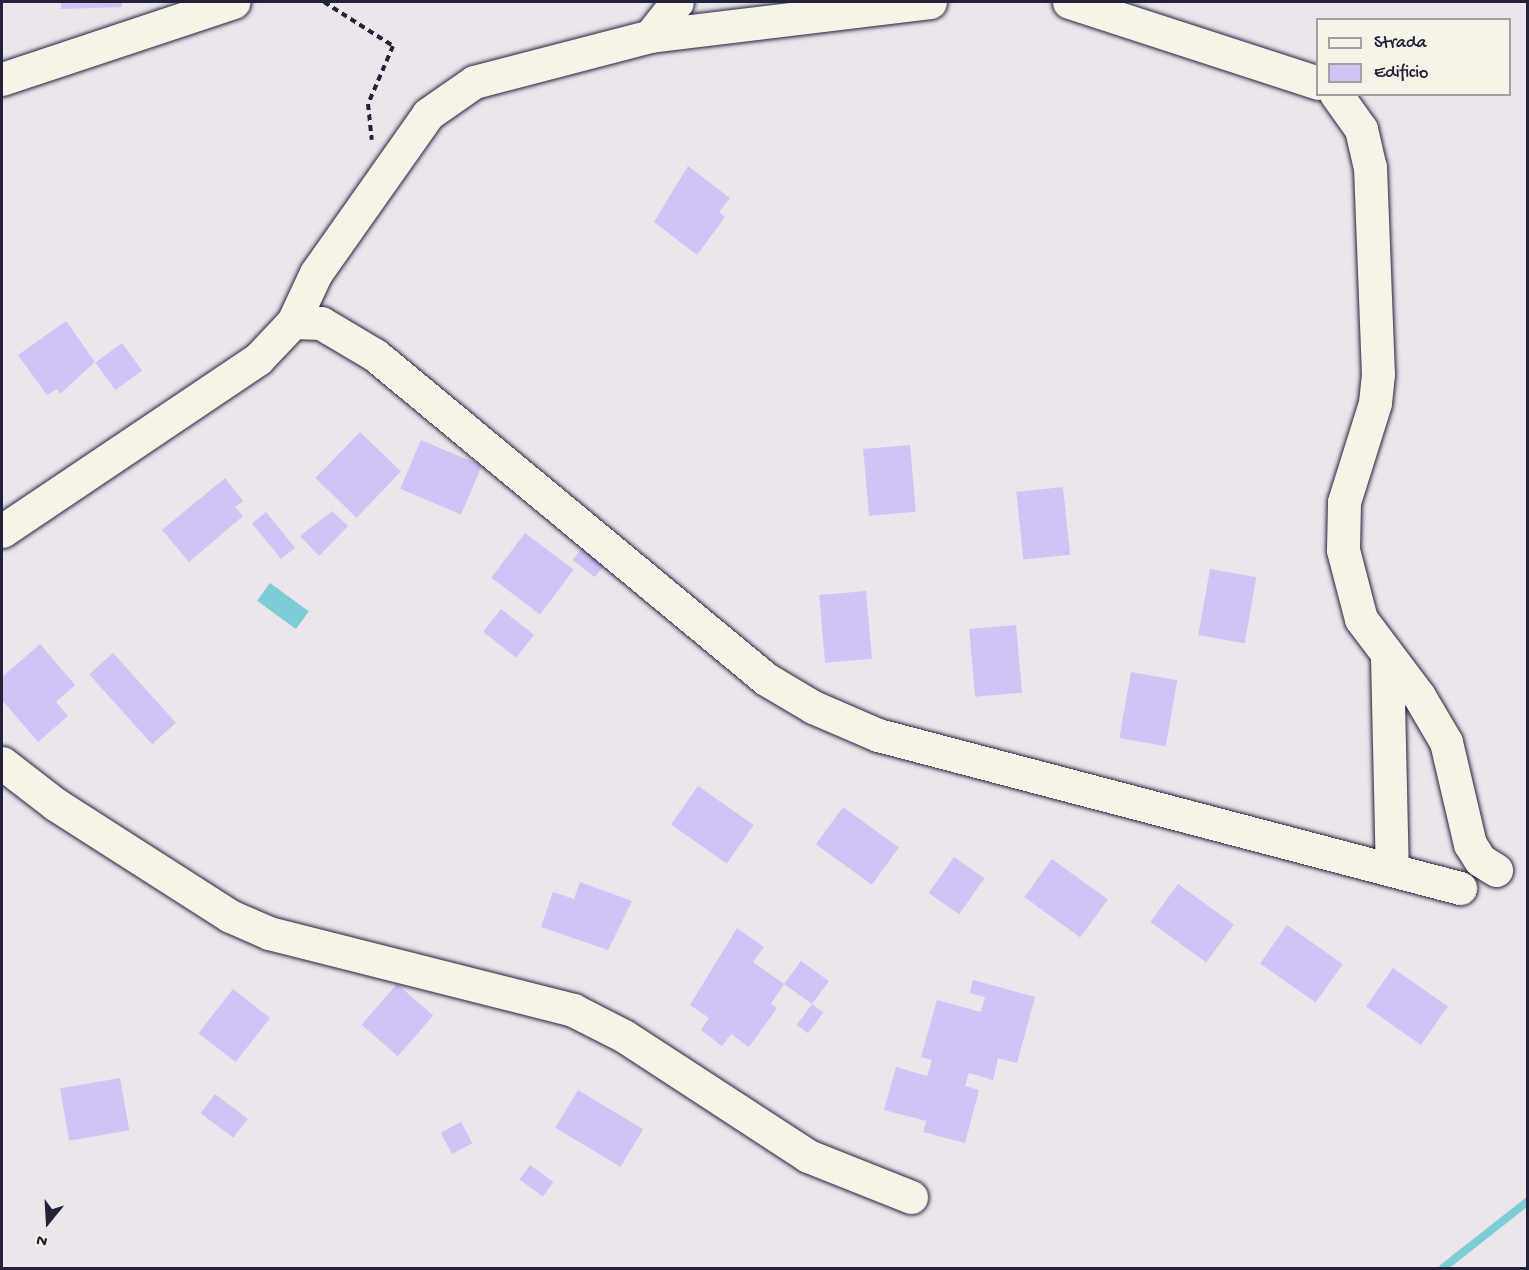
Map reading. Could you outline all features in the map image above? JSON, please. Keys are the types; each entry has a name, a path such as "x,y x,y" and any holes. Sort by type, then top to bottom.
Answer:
{"street":[{"path":"2,79 234,2"},
{"path":"650,36 677,2"},
{"path":"2,531 258,359 294,322 316,273 428,114 474,82 650,36 930,2"},
{"path":"1069,2 1316,83"},
{"path":"1337,96 1361,129 1371,166 1377,352 1375,403 1344,502 1342,550 1360,619 1446,742 1470,844 1496,870"},
{"path":"294,322 321,324 375,355 766,679 813,707 878,735 1460,888"},
{"path":"1387,656 1392,870"},
{"path":"2,763 55,804 230,916 269,933 573,1010 624,1036 808,1156 911,1197"}],"path":[{"path":"324,2 393,46 368,104 378,186"}],"water":[{"path":"270,583 309,611 296,629 257,601"}],"building":[{"path":"61,2 122,2 122,7 61,9"},
{"path":"688,166 730,198 719,212 725,217 697,255 654,222"},
{"path":"66,321 95,362 60,394 57,389 47,395 18,355"},
{"path":"122,343 142,371 115,390 95,362"},
{"path":"360,432 401,472 357,518 316,478"},
{"path":"421,440 482,466 461,515 400,489"},
{"path":"910,445 916,512 869,516 863,449"},
{"path":"225,478 243,501 235,507 243,516 189,562 162,530"},
{"path":"1063,487 1070,555 1023,560 1016,492"},
{"path":"332,511 348,526 319,556 300,536"},
{"path":"266,512 295,548 281,559 252,523"},
{"path":"525,533 574,570 540,614 491,578"},
{"path":"590,538 612,555 595,577 573,560"},
{"path":"1210,569 1256,577 1245,643 1198,635"},
{"path":"866,591 872,659 825,663 819,595"},
{"path":"501,609 534,635 516,658 483,632"},
{"path":"1016,625 1022,693 975,697 969,629"},
{"path":"40,644 75,685 56,702 68,716 38,742 2,700 2,677"},
{"path":"113,653 176,723 152,744 89,674"},
{"path":"1131,672 1177,680 1166,746 1119,738"},
{"path":"698,786 754,825 727,864 671,825"},
{"path":"843,807 899,848 872,885 816,844"},
{"path":"954,857 984,878 959,914 929,893"},
{"path":"1052,859 1108,900 1080,938 1024,897"},
{"path":"580,882 632,901 608,950 541,927 553,892 574,899"},
{"path":"1178,884 1234,925 1206,963 1150,922"},
{"path":"1287,925 1343,964 1316,1003 1260,964"},
{"path":"737,928 764,947 753,962 784,984 771,1004 777,1008 749,1047 731,1034 722,1046 701,1030 709,1018 690,1005"},
{"path":"801,961 829,981 812,1004 784,984"},
{"path":"1393,968 1448,1006 1421,1045 1366,1007"},
{"path":"973,980 1035,997 1017,1063 998,1058 993,1080 969,1073 965,1086 979,1090 965,1143 923,1132 926,1121 884,1110 896,1067 927,1076 932,1060 921,1057 937,1000 981,1012 985,997 970,993"},
{"path":"397,984 433,1015 398,1056 362,1025"},
{"path":"233,989 270,1018 236,1062 199,1033"},
{"path":"812,1004 823,1012 808,1033 797,1025"},
{"path":"120,1078 129,1130 69,1141 60,1089"},
{"path":"578,1090 643,1129 620,1167 555,1128"},
{"path":"215,1094 248,1119 233,1138 201,1113"},
{"path":"461,1122 472,1143 452,1154 441,1133"},
{"path":"530,1165 553,1182 543,1197 519,1180"}],"waterway":[{"path":"1443,1268 1528,1201"}]}
